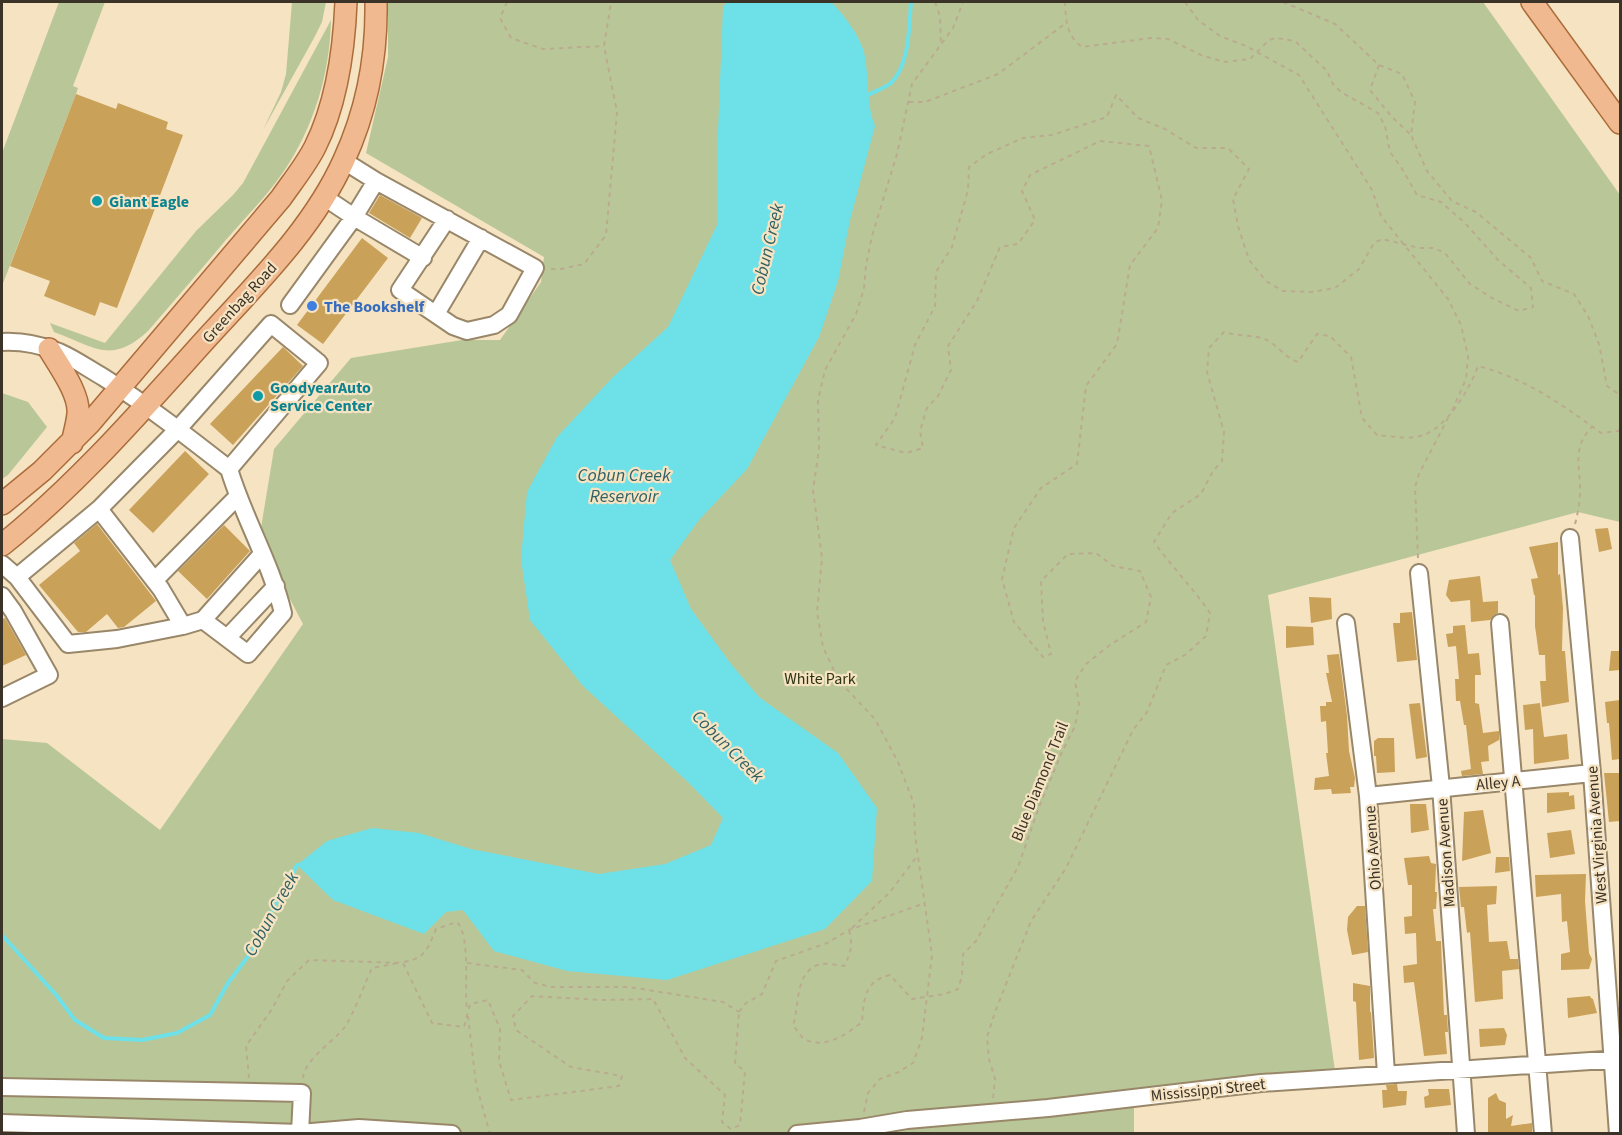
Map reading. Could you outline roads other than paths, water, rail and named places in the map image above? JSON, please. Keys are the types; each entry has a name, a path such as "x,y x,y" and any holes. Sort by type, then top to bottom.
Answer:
{"main road":[{"name":"Greenbag Road","path":"2,504 72,443 281,198 314,148 331,108 339,72 346,2"},
{"name":"Greenbag Road","path":"2,544 95,461 270,268 307,223 344,161 365,102 374,56 376,2"},
{"path":"1534,4 1620,123"},
{"path":"49,350 67,379 78,403 72,443"}],"street":[{"path":"344,161 376,181 447,219 535,268 509,315 494,325 467,331 453,326 400,290 447,219"},
{"path":"290,305 354,217 376,181"},
{"path":"324,197 423,258"},
{"path":"436,314 481,238"},
{"path":"16,577 99,509 178,429 271,324 319,363 229,469"},
{"path":"2,342 19,341 59,352 120,388 229,469 237,497 276,586 283,613 248,654 203,620"},
{"path":"155,580 237,497"},
{"path":"99,509 155,580 183,626"},
{"name":"West Virginia Avenue","path":"1570,538 1616,1059 1618,1134"},
{"path":"2,564 16,577 68,644 117,639 203,620 261,554"},
{"name":"Madison Avenue","path":"1419,573 1441,787 1466,1134"},
{"path":"228,637 276,586"},
{"path":"2,596 49,675 2,698"},
{"name":"Ohio Avenue","path":"1346,623 1368,796 1386,1074"},
{"path":"1500,623 1543,1134"},
{"name":"Alley A","path":"1368,796 1592,773"},
{"name":"Mississippi Street","path":"797,1134 860,1128 907,1120 1048,1108 1262,1083 1616,1059"},
{"path":"2,1087 302,1093 300,1133"},
{"path":"2,1123 300,1133 359,1128 452,1134"}],"water":[{"name":"Cobun Creek Reservoir","path":"727,2 831,2 852,27 861,43 866,66 870,109 875,126 850,220 838,281 819,337 747,469 699,520 670,560 691,609 731,664 759,697 838,753 877,808 872,881 825,929 667,980 567,971 494,951 463,910 446,912 424,934 333,900 297,865 327,841 372,828 419,833 471,849 599,874 665,864 711,845 723,818 688,782 583,686 530,620 521,559 527,492 557,437 613,377 668,327 717,225 717,157 723,7"}],"waterway":[{"name":"Cobun Creek","path":"866,96 891,83 902,66 909,33 911,2"},
{"name":"Cobun Creek","path":"2,935 57,996 75,1020 104,1038 142,1040 177,1033 210,1015 228,983 255,947 297,865 300,865"}],"place":[{"name":"Giant Eagle","path":"97,201"},
{"name":"The Bookshelf","path":"312,306"},
{"name":"GoodyearAuto Service Center","path":"258,396"}],"park label":[{"name":"White Park","path":"820,678"}]}
